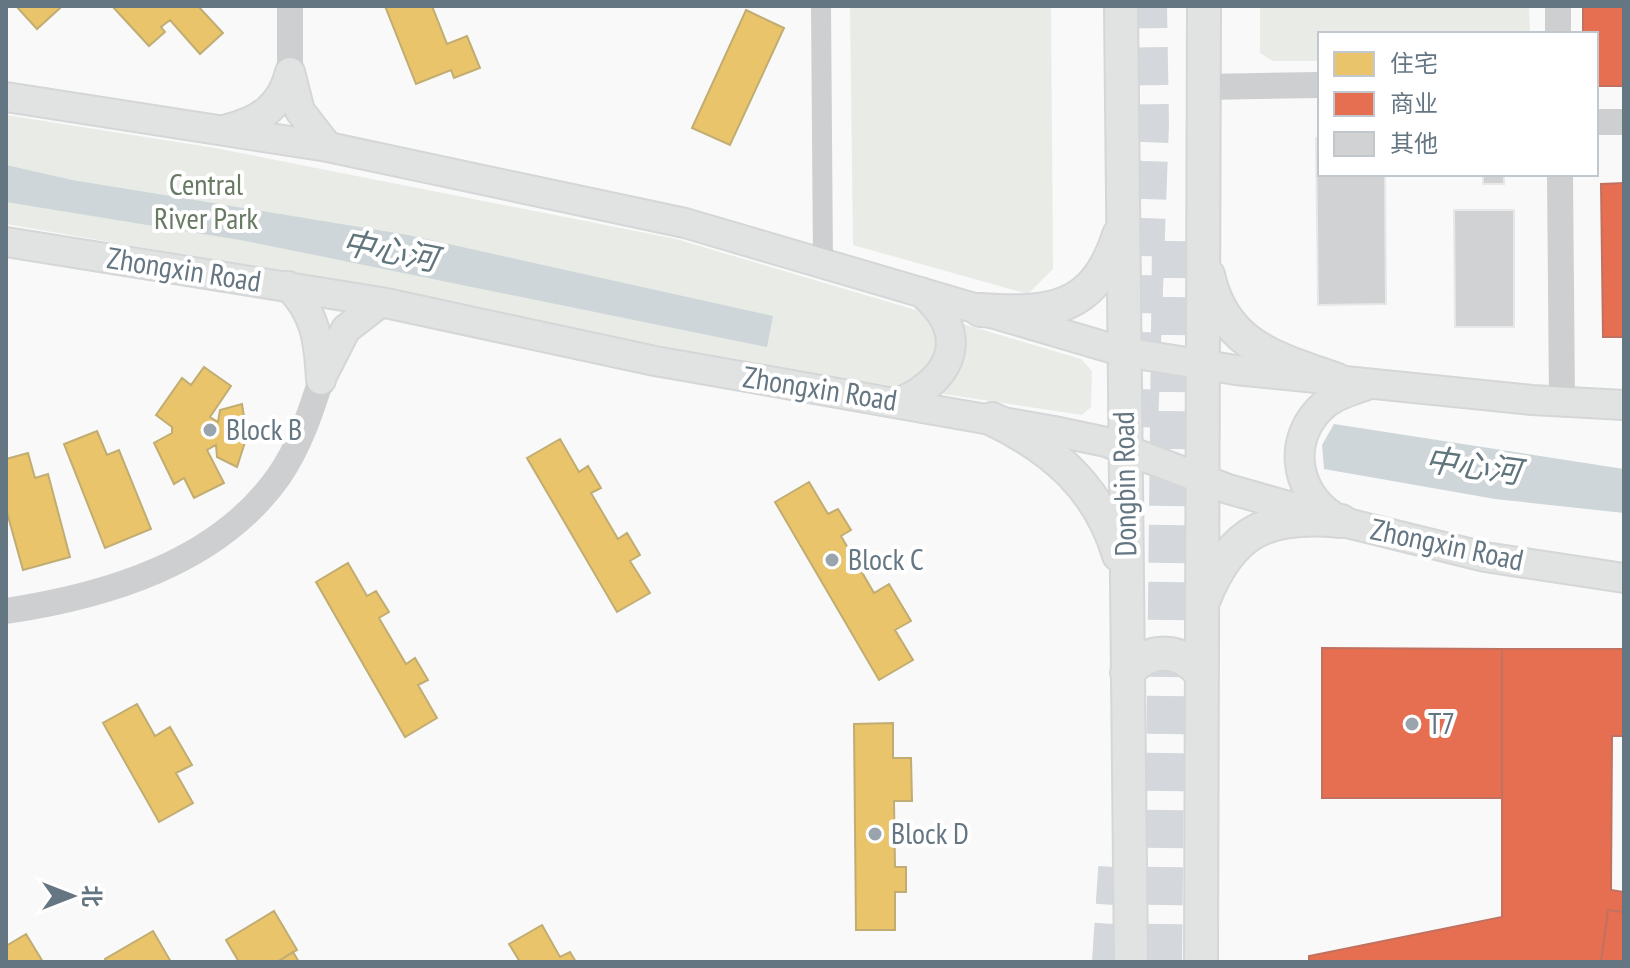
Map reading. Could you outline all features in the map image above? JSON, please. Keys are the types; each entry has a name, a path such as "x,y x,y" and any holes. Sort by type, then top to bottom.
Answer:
{"main road":[{"name":"Dongbin Road","path":"1121,6 1131,962"},
{"path":"1201,962 1204,6"},
{"path":"224,130 244,125 274,107 287,88 290,72"},
{"path":"290,72 300,111 328,147"},
{"path":"6,97 328,147 685,223 1124,352 1202,365 1374,384 1624,405"},
{"path":"980,310 1048,311 1075,300 1094,287 1112,257 1124,220"},
{"name":"Zhongxin Road","path":"6,242 381,302 670,364 787,386 902,401 992,419 1125,448 1240,493 1341,521 1485,557 1624,578"},
{"path":"1204,253 1219,309 1243,339 1277,358 1337,380"},
{"path":"288,286 299,297 315,326 321,380"},
{"path":"902,401 932,385 943,372 951,345 943,314 920,291"},
{"path":"321,380 346,329 381,302"},
{"path":"1341,521 1324,510 1304,485 1299,449 1304,431 1328,402 1374,384"},
{"path":"992,419 1028,436 1075,474 1096,501 1114,536 1126,580"},
{"path":"1201,606 1213,576 1229,552 1264,525 1300,518 1341,521"},
{"path":"1127,673 1148,655 1163,652 1192,662 1201,673"}],"street":[{"path":"290,6 290,72"},
{"path":"821,6 823,263"},
{"path":"1558,6 1558,32"},
{"path":"1205,87 1318,85"},
{"path":"1598,122 1624,122"},
{"path":"1560,176 1562,402"},
{"path":"6,611 108,589 176,562 210,542 237,521 279,477 303,432 321,380"}],"green space":[{"path":"850,6 1051,6 1053,269 1028,294 853,245"},
{"path":"1260,6 1529,6 1530,32 1318,32 1318,61 1273,61 1260,53"},
{"name":"Central River Park","path":"6,115 215,148 676,239 1081,359 1092,371 1091,407 1082,415 773,368 348,283 6,224"}],"water":[{"name":"中心河","path":"6,165 72,180 408,235 773,316 767,347 246,241 6,202"},
{"name":"中心河","path":"1334,424 1624,469 1624,513 1495,499 1324,469 1322,445"}],"building: 住宅":[{"path":"16,6 57,6 60,8 37,29"},
{"path":"112,6 198,6 223,33 200,54 170,20 161,27 165,32 149,46"},
{"path":"385,6 432,6 447,44 467,36 480,68 454,78 451,70 416,84"},
{"path":"746,10 784,28 730,145 692,128"},
{"name":"Block B","path":"204,367 231,386 210,417 218,422 220,410 242,404 247,436 237,467 217,457 216,445 207,450 224,483 194,498 184,478 174,484 154,443 172,433 172,427 156,415 182,378 191,385"},
{"path":"97,431 107,455 119,450 151,529 105,548 64,444"},
{"path":"560,439 579,472 588,466 601,488 591,493 618,539 627,533 640,555 630,561 650,593 617,612 527,458"},
{"path":"28,453 35,478 48,474 70,557 23,570 6,509 6,459"},
{"name":"Block C","path":"809,482 828,514 838,509 851,530 841,536 874,593 889,584 911,621 895,630 913,660 879,680 775,502"},
{"path":"348,563 367,596 376,591 389,612 379,618 406,664 415,658 428,680 418,685 437,718 405,737 316,582"},
{"path":"1612,654 1624,654 1624,736 1612,736"},
{"path":"137,704 155,736 170,727 192,765 176,773 193,803 159,822 103,723"},
{"name":"Block D","path":"893,723 893,758 911,758 912,801 894,801 895,867 906,867 906,892 895,892 895,930 856,930 854,724"},
{"path":"274,911 297,950 277,962 239,962 226,940"},
{"path":"542,925 560,957 570,952 576,962 520,962 509,944"},
{"path":"153,931 171,962 106,962 105,959"},
{"path":"26,934 43,962 6,962 6,946"},
{"path":"293,952 299,962 277,962"}],"building: 商业":[{"path":"1583,6 1624,6 1624,86 1598,86 1598,32 1583,32"},
{"path":"1624,183 1624,337 1603,337 1601,184"},
{"path":"1624,183 1624,337 1603,337 1601,184"},
{"name":"T7","path":"1322,648 1502,649 1502,798 1322,798"},
{"path":"1502,649 1624,649 1624,736 1612,736 1611,890 1624,892 1624,962 1309,962 1309,956 1502,917"},
{"path":"1608,910 1624,912 1624,962 1601,962"}],"building: 其他":[{"path":"1316,138 1318,176 1385,176 1386,304 1318,305"},
{"path":"1483,176 1504,176 1504,184 1483,184"},
{"path":"1454,210 1514,210 1514,327 1455,327"}],"tunnel":[{"path":"1139,427 1150,124 1148,6"},
{"path":"1163,962 1171,241"},
{"path":"1111,962 1118,856"}],"place":[{"name":"Block B","path":"210,430"},
{"name":"Block C","path":"832,560"},
{"name":"T7","path":"1412,724"},
{"name":"Block D","path":"875,834"}]}
